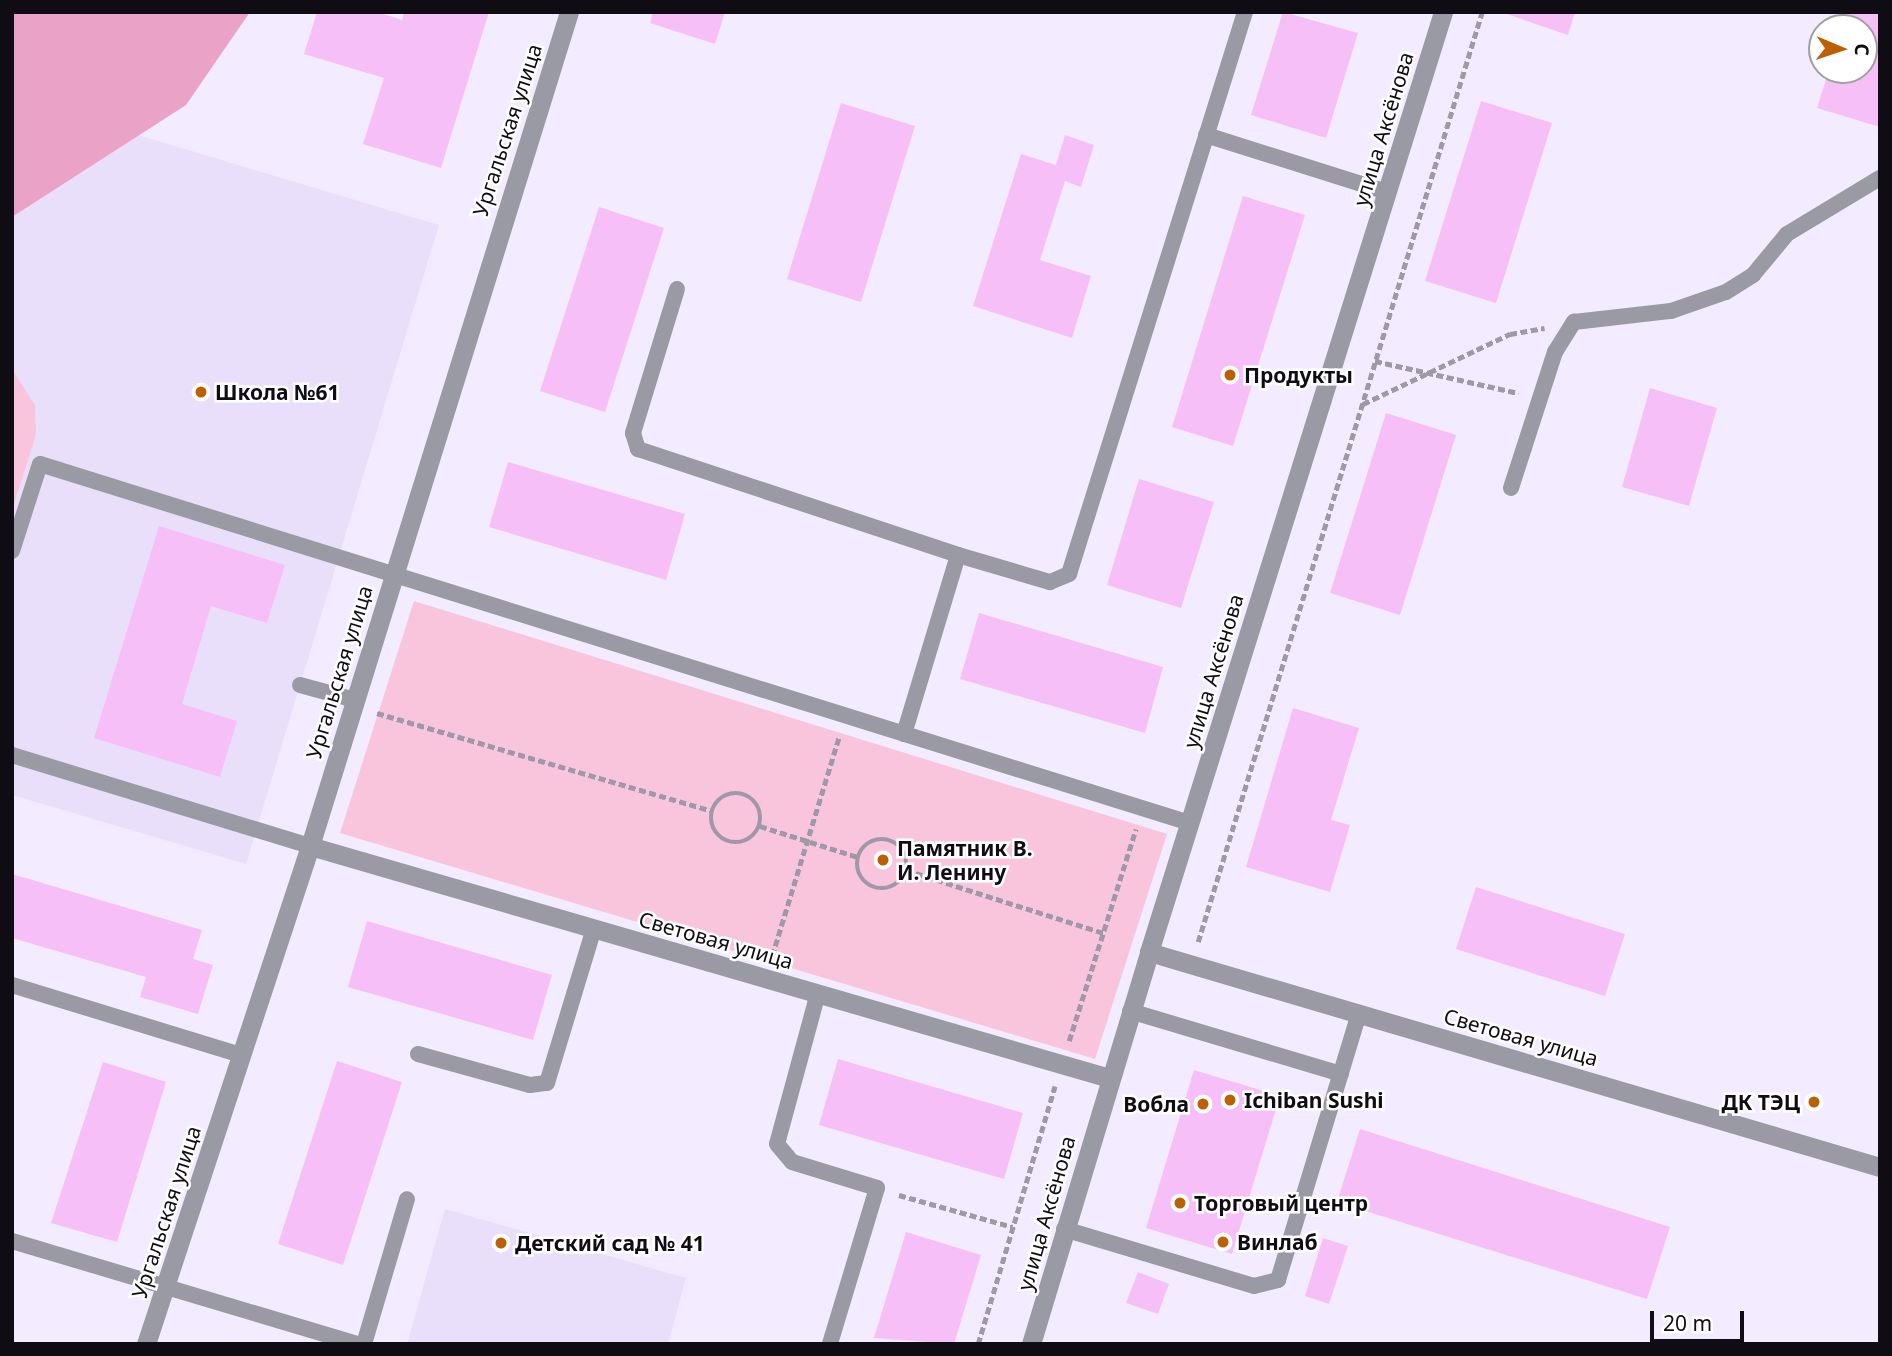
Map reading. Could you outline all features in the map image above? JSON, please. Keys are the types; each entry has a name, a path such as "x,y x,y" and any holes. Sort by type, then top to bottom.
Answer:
{"street":[{"name":"Ургальская улица","path":"146,1344 310,845 360,705 393,575 569,12"},
{"name":"улица Аксёнова","path":"1031,1344 1109,1078 1443,12"},
{"name":"Световая улица","path":"310,845 1109,1078"},
{"name":"Световая улица","path":"1149,951 1880,1167"}],"lane":[{"path":"677,289 634,433 638,449 958,555 1050,582 1069,574 1245,12"},
{"path":"1206,135 1387,192"},
{"path":"1511,488 1563,333 1594,315 1671,311 1726,292 1753,275 1787,234 1880,178"},
{"path":"12,551 40,464 1190,823"},
{"path":"904,734 958,555"},
{"path":"300,685 360,705"},
{"path":"12,755 310,845"},
{"path":"418,1054 530,1086 547,1083 594,928"},
{"path":"12,985 241,1055"},
{"path":"818,993 777,1144 792,1162 877,1188 830,1344"},
{"path":"1130,1011 1340,1074"},
{"path":"1065,1229 1268,1286 1283,1271 1359,1013"},
{"path":"364,1344 407,1199"},
{"path":"12,1241 166,1284 357,1344"}],"path":[{"path":"1191,964 1482,12"},
{"path":"1362,404 1433,374 1510,334 1538,328 1563,333"},
{"path":"1376,361 1540,398"},
{"path":"360,705 712,811"},
{"path":"766,978 846,716"},
{"path":"743,793 758,806 760,826 749,840 730,842 714,830 712,811 724,796 743,793"},
{"path":"760,826 858,857"},
{"path":"888,839 904,851 906,870 894,886 875,888 860,876 858,857 869,842 888,839"},
{"path":"906,870 1104,933"},
{"path":"877,1188 1013,1227"}],"shaded area":[{"path":"12,12 250,12 186,105 12,217"},
{"name":"Школа №61","path":"18,99 439,225 246,864 12,795 12,104"},
{"path":"12,369 35,405 36,435 12,510"},
{"path":"414,601 1167,834 1095,1059 340,833"},
{"name":"Детский сад № 41","path":"445,1209 686,1278 668,1344 407,1344"}],"building":[{"path":"317,12 378,12 402,20 404,12 489,12 441,168 363,144 384,78 304,54"},
{"path":"653,12 725,12 715,44 650,23"},
{"path":"1283,12 1358,33 1326,138 1251,115"},
{"path":"1501,12 1575,12 1568,35"},
{"path":"1833,12 1880,12 1880,127 1817,108 1825,84 1878,84 1878,14"},
{"path":"1481,101 1552,123 1496,303 1425,281"},
{"path":"841,103 915,126 861,302 787,279"},
{"path":"1065,135 1094,145 1081,187 1065,181 1040,260 1091,276 1072,338 973,306 1021,154 1056,165"},
{"path":"1243,196 1305,215 1233,446 1172,427"},
{"path":"599,207 664,228 605,412 540,391"},
{"path":"1650,388 1717,408 1689,506 1622,487"},
{"path":"1386,413 1456,435 1400,615 1330,593"},
{"path":"508,462 685,514 666,580 489,527"},
{"path":"1139,479 1214,502 1181,608 1107,585"},
{"path":"159,526 285,565 267,623 211,606 182,704 237,721 220,777 94,738"},
{"path":"979,613 1163,667 1145,733 960,679"},
{"path":"1293,708 1359,728 1331,820 1350,825 1330,892 1246,867"},
{"path":"12,874 202,930 193,959 213,965 198,1014 140,997 146,977 12,938"},
{"path":"1476,887 1625,934 1605,996 1456,949"},
{"path":"367,921 552,975 533,1040 348,987"},
{"path":"838,1059 1023,1113 1004,1179 819,1125"},
{"path":"337,1061 402,1082 343,1265 278,1244"},
{"path":"103,1062 166,1082 117,1242 51,1223"},
{"path":"1194,1070 1280,1096 1232,1254 1146,1228"},
{"path":"1360,1129 1670,1227 1647,1299 1337,1202"},
{"path":"906,1232 981,1255 954,1344 874,1338"},
{"path":"1323,1238 1348,1246 1329,1304 1305,1296"},
{"path":"1138,1272 1169,1284 1158,1314 1126,1303"}],"place":[{"name":"Продукты","path":"1230,375"},
{"name":"Школа №61","path":"201,392"},
{"name":"Памятник В. И. Ленину","path":"883,860"},
{"name":"Ichiban Sushi","path":"1230,1100"},
{"name":"ДК ТЭЦ","path":"1814,1102"},
{"name":"Вобла","path":"1203,1104"},
{"name":"Торговый центр","path":"1180,1203"},
{"name":"Винлаб","path":"1223,1242"},
{"name":"Детский сад № 41","path":"501,1243"}]}
